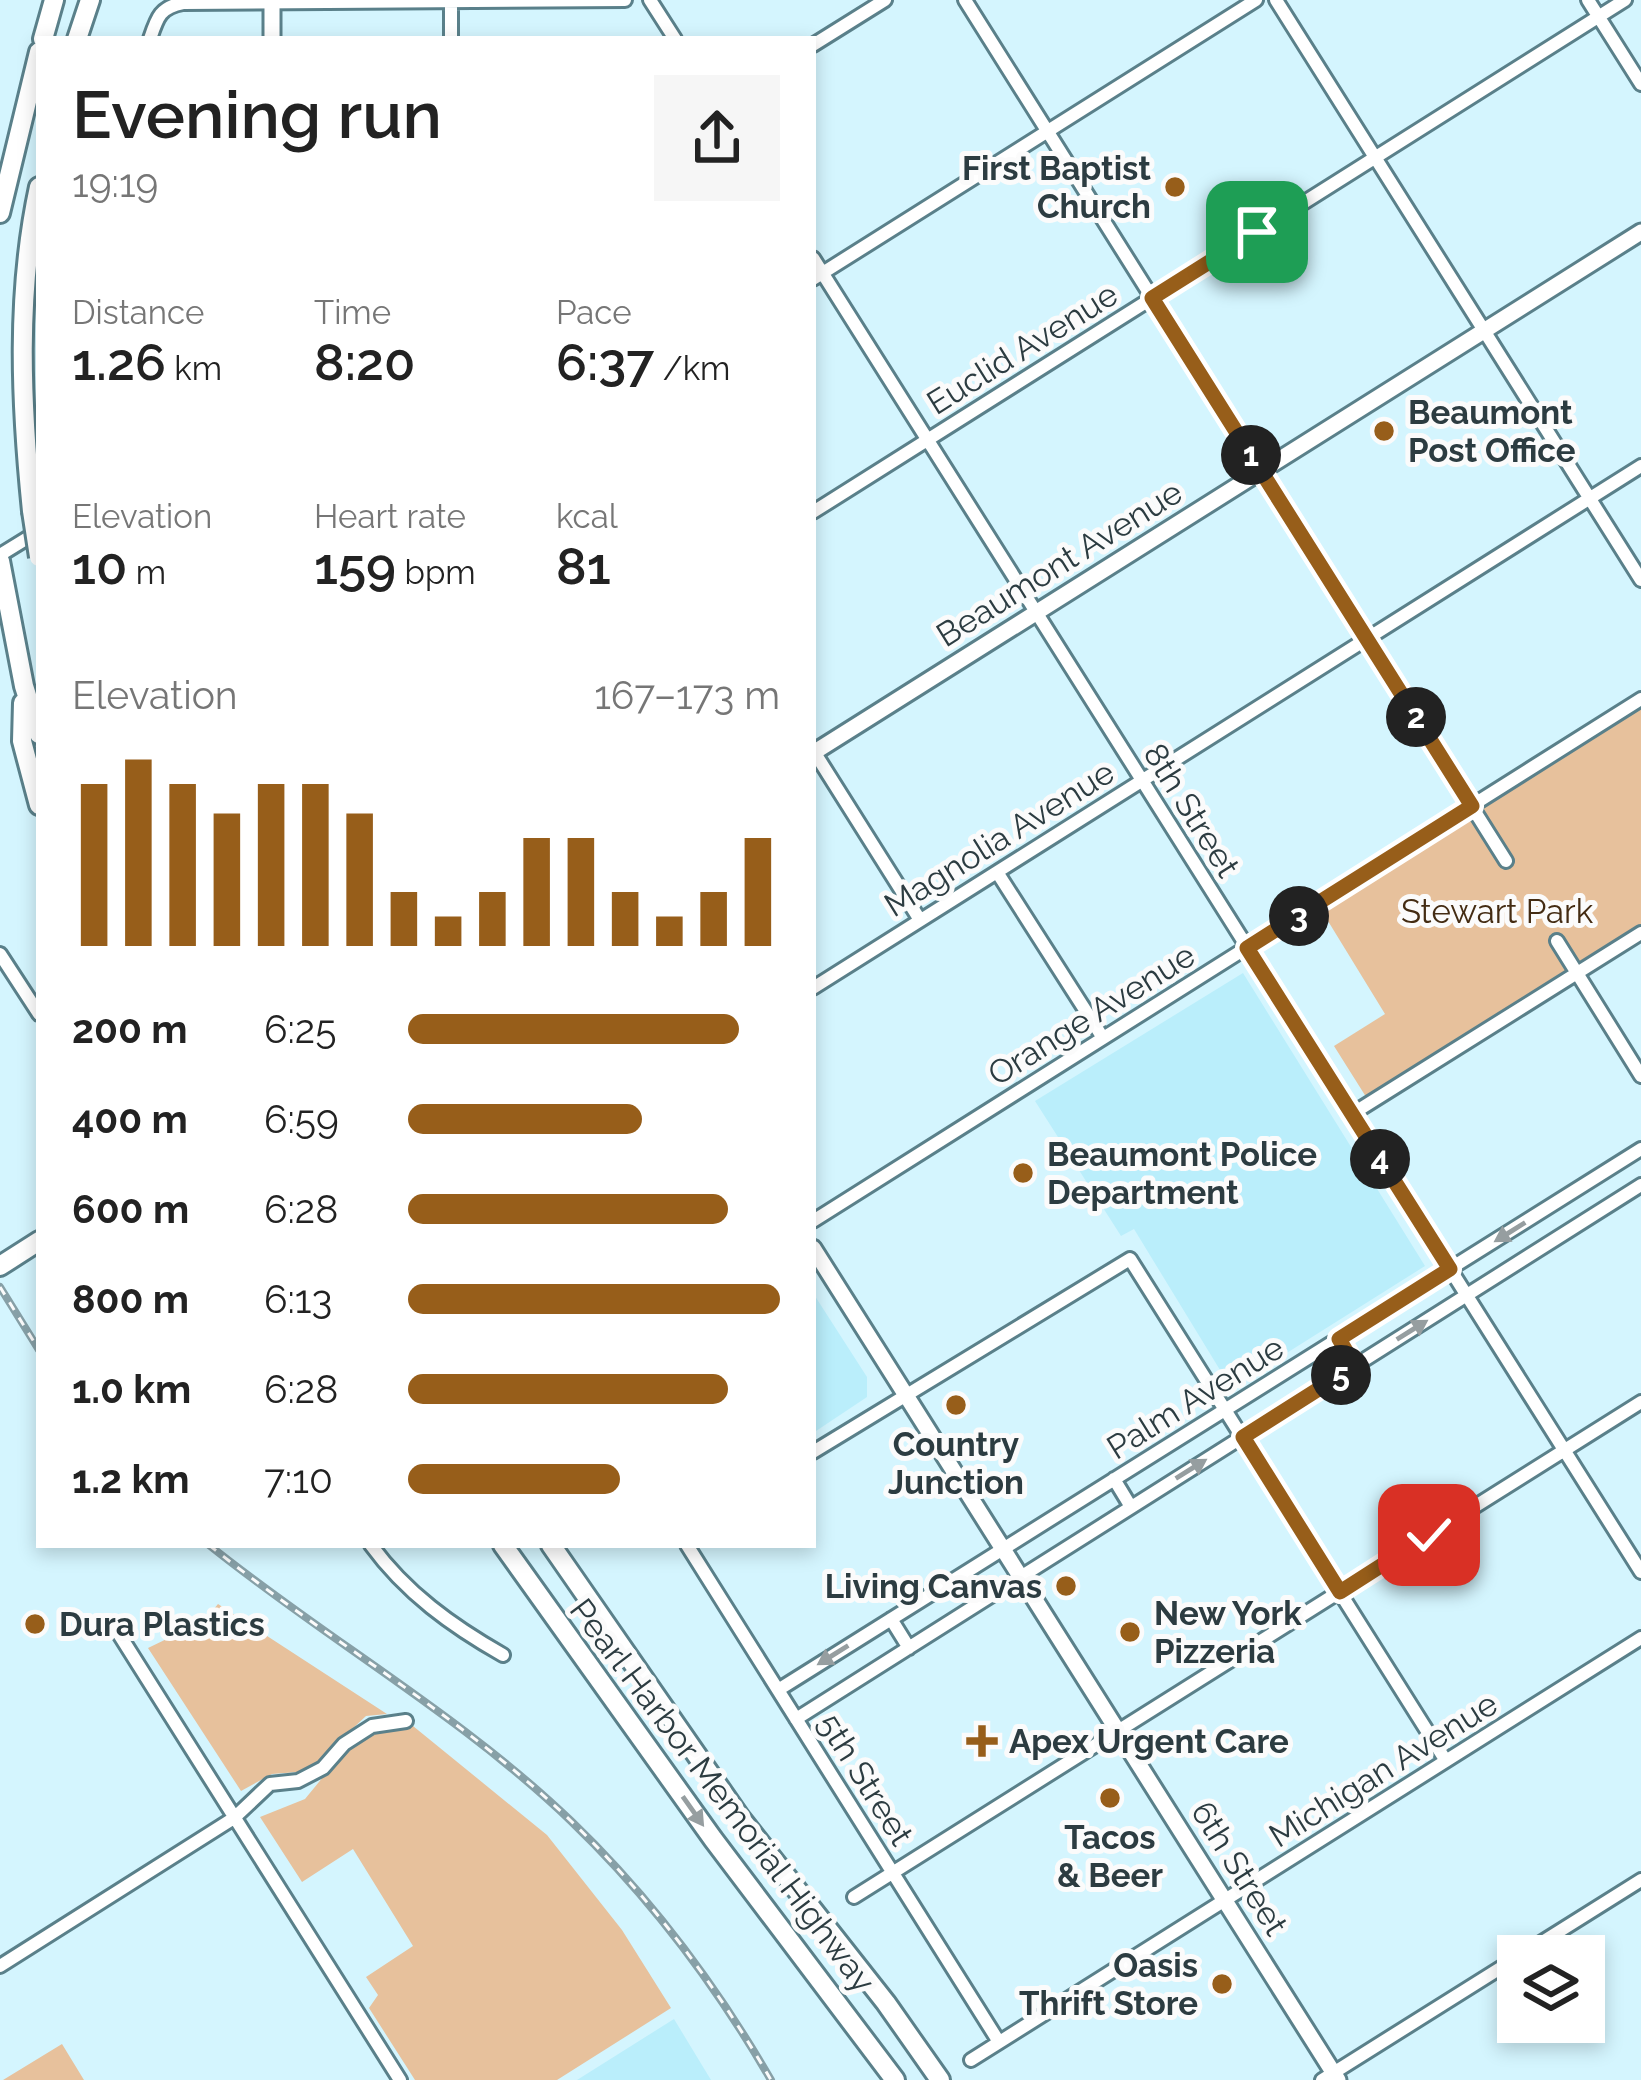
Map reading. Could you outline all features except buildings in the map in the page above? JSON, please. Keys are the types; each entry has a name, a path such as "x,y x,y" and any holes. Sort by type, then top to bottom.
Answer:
{"highway":[{"path":"44,36 54,0"},
{"path":"78,36 90,0"},
{"path":"0,213 36,64"},
{"path":"36,206 22,334 36,521"},
{"path":"0,558 24,686 36,724"},
{"path":"24,686 22,741 36,794"},
{"path":"0,1266 30,1247"},
{"name":"Pearl Harbor Memorial Highway","path":"501,1548 895,2080"},
{"name":"Pearl Harbor Memorial Highway","path":"553,1548 741,1819 886,2003 940,2080"},
{"path":"567,1548 595,1606"}],"main road":[{"path":"272,2 272,36"},
{"name":"Beaumont Avenue","path":"816,750 1641,232"},
{"name":"6th Street","path":"816,1253 1119,1730 1331,2078"}],"street":[{"path":"152,36 157,17 167,5 625,0"},
{"path":"650,0 673,36"},
{"path":"816,43 885,0"},
{"path":"965,0 1506,861"},
{"path":"818,276 1256,0"},
{"path":"1276,0 1641,580"},
{"path":"1588,0 1641,84"},
{"name":"Euclid Avenue","path":"816,510 1625,0"},
{"path":"451,2 451,36"},
{"name":"8th Street","path":"818,276 927,440 1641,1572"},
{"name":"Magnolia Avenue","path":"816,986 1641,466"},
{"path":"0,558 36,521"},
{"name":"Orange Avenue","path":"816,1219 1641,699"},
{"path":"816,757 920,920"},
{"path":"997,872 1102,1038"},
{"path":"1352,1114 1641,933"},
{"path":"1556,941 1641,1076"},
{"path":"0,954 36,1009"},
{"name":"Palm Avenue","path":"778,1690 1641,1149"},
{"name":"Palm Avenue","path":"796,1719 1641,1185"},
{"path":"1562,1199 1578,1225"},
{"path":"816,1450 1130,1259 1446,1761"},
{"path":"1339,1339 1355,1366"},
{"path":"854,1897 1641,1402"},
{"path":"1114,1479 1131,1508"},
{"path":"373,1548 395,1578 460,1631 503,1654"},
{"name":"5th Street","path":"689,1548 999,2042"},
{"path":"891,1619 909,1648"},
{"path":"119,1634 400,2080"},
{"name":"Michigan Avenue","path":"971,2060 1641,1638"},
{"path":"0,1966 234,1817 270,1784 298,1781 323,1768 362,1731 406,1721"},
{"path":"1553,1935 1641,1880"},
{"path":"1331,2078 1497,1970"}],"shaded area":[{"path":"1243,973 1425,1266 1231,1388 1134,1229 1121,1236 1035,1101"},
{"path":"816,1298 867,1377 867,1397 816,1431"},
{"path":"674,2019 711,2080 577,2080"}],"green space":[{"name":"Stewart Park","path":"1641,705 1641,935 1368,1100 1334,1046 1385,1014 1320,908"},
{"path":"218,1604 387,1714 366,1716 317,1762 298,1772 272,1774 241,1791 148,1648 204,1621"},
{"path":"413,1726 547,1835 622,1930 671,2008 557,2080 415,2080 369,2008 378,1995 366,1977 413,1946 353,1849 302,1882 260,1817 305,1799 346,1749 376,1732"},
{"path":"62,2044 84,2080 3,2080"}],"railway":[{"path":"0,1287 36,1345"},
{"path":"213,1548 485,1747 571,1821 680,1943 771,2080"}],"place":[{"name":"First Baptist Church","path":"1175,187"},
{"name":"Beaumont Post Office","path":"1384,431"},
{"name":"Beaumont Police Department","path":"1023,1173"},
{"name":"Country Junction","path":"956,1405"},
{"name":"Living Canvas","path":"1066,1586"},
{"name":"Dura Plastics","path":"35,1624"},
{"name":"New York Pizzeria","path":"1130,1632"},
{"name":"Apex Urgent Care","path":"982,1741"},
{"name":"Tacos & Beer","path":"1110,1798"},
{"name":"Oasis Thrift Store","path":"1222,1984"}],"route":[{"path":"1257,232 1152,298 1472,806 1247,948 1450,1269 1339,1339 1355,1366 1243,1437 1340,1592 1429,1535"}]}
